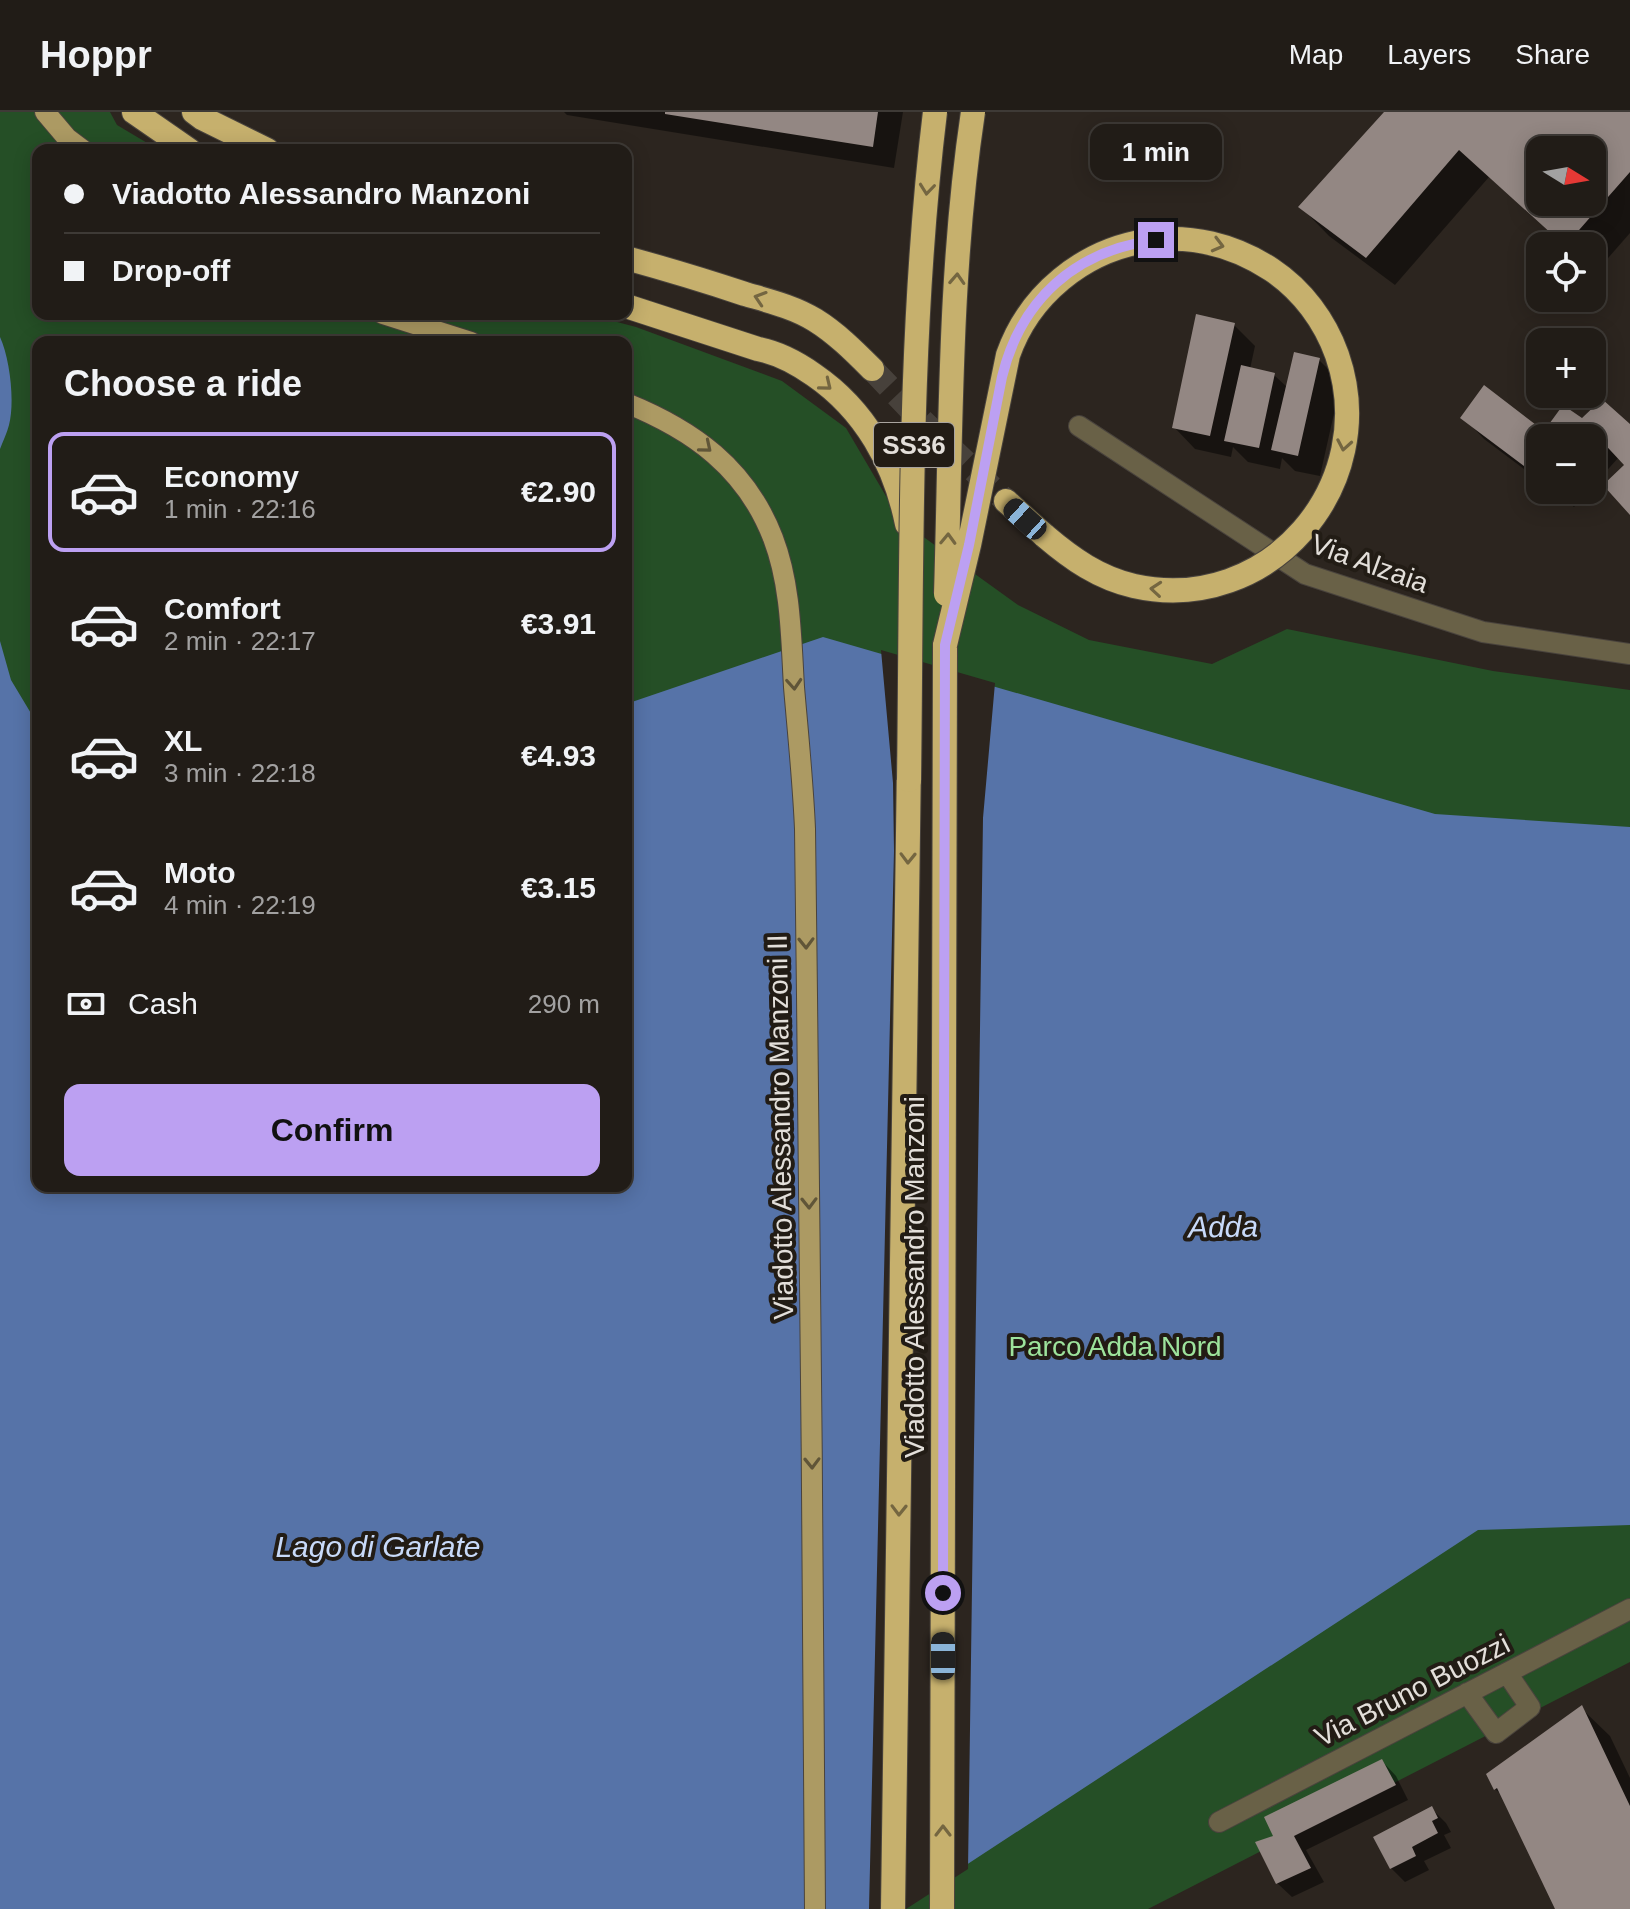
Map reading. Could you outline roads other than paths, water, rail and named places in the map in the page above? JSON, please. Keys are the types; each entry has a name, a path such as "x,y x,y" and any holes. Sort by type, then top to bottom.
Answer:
{"highway":[{"path":"134,112 180,144"},
{"path":"194,112 255,144"},
{"name":"SS36","path":"909,780 918,297 935,112"},
{"name":"SS36","path":"945,645 958,257 973,112"},
{"path":"945,645 1008,355 1028,315 1057,282 1083,263 1134,243 1178,239 1211,243 1252,258 1280,276 1304,298 1323,325 1340,366 1346,398 1346,431 1340,464 1328,494 1310,522 1270,560 1241,576 1199,588 1166,590 1133,586 1102,575 1073,559 1006,501"},
{"path":"632,260 793,309 830,331 872,369"},
{"path":"632,308 773,352 797,364 841,397 876,440 894,477 909,544 909,780"},
{"name":"Viadotto Alessandro Manzoni","path":"942,1909 945,645"},
{"name":"Viadotto Alessandro Manzoni","path":"893,1909 909,780"}],"main road":[{"path":"45,112 75,144"},
{"path":"402,320 452,336"},
{"name":"Viadotto Alessandro Manzoni II","path":"633,406 665,419 688,433 720,459 739,480 755,502 774,539 787,592 805,826 815,1909"}],"street":[{"name":"Via Alzaia","path":"1079,426 1305,574 1483,632 1630,654"},
{"name":"Via Bruno Buozzi","path":"1219,1822 1630,1609"},
{"path":"1467,1693 1496,1733 1530,1707 1507,1673"}],"water":[{"path":"0,337 9,368 12,405 0,449"},
{"name":"Parco Adda Nord","path":"823,637 1435,814 1630,827 1630,1525 1478,1530 899,1909 0,1909 0,641 11,680 32,715 32,1192 632,1192 632,702"}],"tunnel":[{"path":"872,369 1006,501"}],"water label":[{"name":"Adda","path":"1223,1227"},
{"name":"Lago di Garlate","path":"378,1547"}]}
